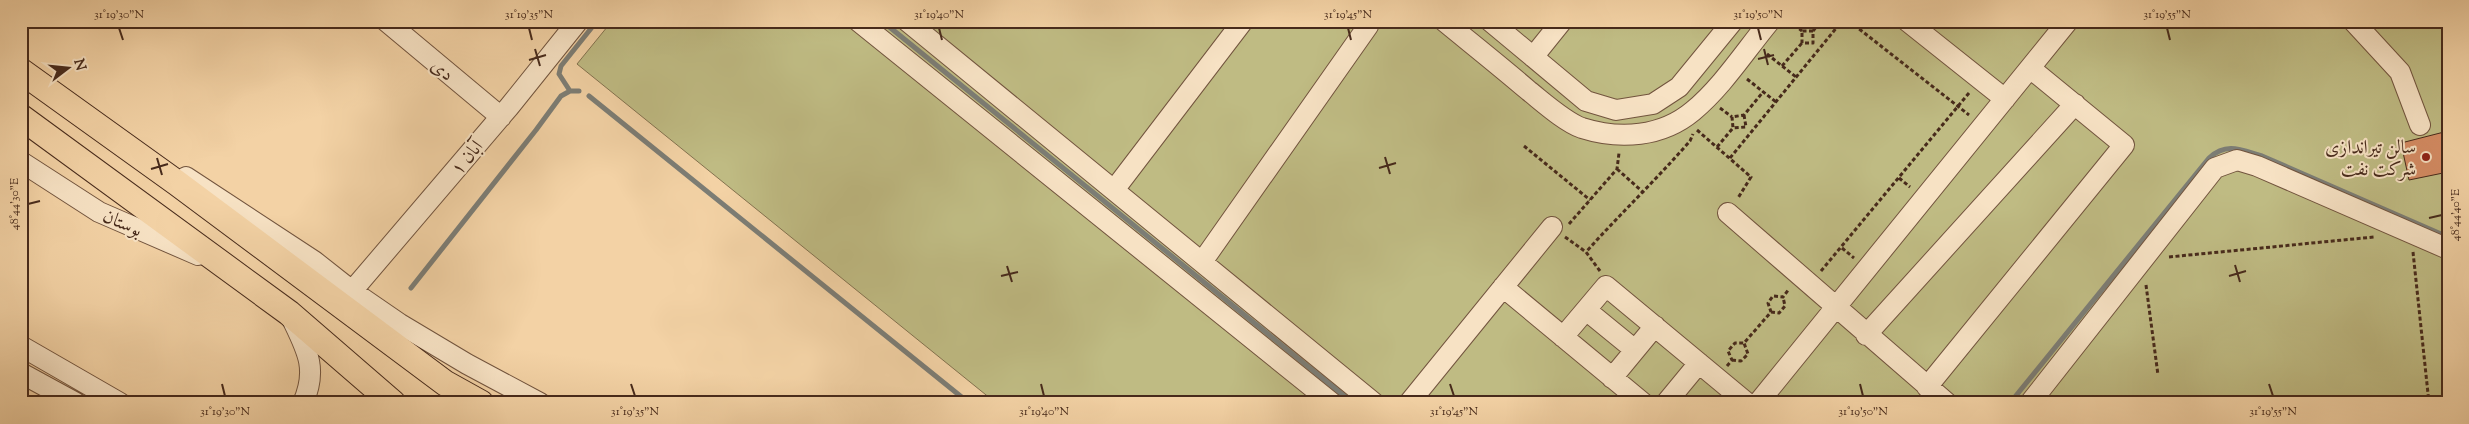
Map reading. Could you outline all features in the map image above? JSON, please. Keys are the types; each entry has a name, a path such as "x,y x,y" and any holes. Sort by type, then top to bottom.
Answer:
{"main road":[{"path":"21,71 90,119 445,382 481,403"},
{"path":"21,117 289,313 393,403"}],"street":[{"name":"دی","path":"386,21 501,116"},
{"name":"آبان ۱","path":"352,292 501,116 578,21"},
{"path":"858,21 1332,403"},
{"path":"907,21 1374,403"},
{"path":"1114,190 1242,21"},
{"path":"1444,21 1548,106 1580,127 1610,134 1635,135 1658,132 1677,123 1711,94 1770,21"},
{"path":"1490,21 1586,101 1616,110 1653,104 1679,87 1733,21"},
{"path":"1532,57 1562,21"},
{"path":"1907,21 2005,99"},
{"path":"1758,403 2068,21"},
{"path":"2353,21 2400,72 2420,125"},
{"path":"1202,262 1367,23"},
{"path":"1926,387 2124,145 2030,68"},
{"path":"1866,335 2074,104"},
{"path":"90,119 235,207 314,261 352,292 467,364 540,403"},
{"path":"2030,403 2215,168 2237,160 2257,166 2448,249"},
{"name":"بوستان","path":"21,165 23,163 99,212 231,269"},
{"path":"1728,213 1866,335 1947,403"},
{"path":"1409,403 1503,287 1557,231"},
{"path":"1563,337 1606,286 1747,403"},
{"path":"1503,287 1642,403"},
{"path":"1586,310 1635,350"},
{"path":"289,313 309,352 311,386 303,403"},
{"path":"1612,378 1655,326"},
{"path":"21,346 120,403"},
{"path":"1666,403 1699,363"},
{"path":"21,372 76,403"}],"path":[{"path":"1789,21 1802,31 1813,31"},
{"path":"1813,43 1813,31 1821,21"},
{"path":"1730,158 1842,21"},
{"path":"1849,21 1970,116 1964,123"},
{"path":"1782,66 1802,43 1802,31"},
{"path":"1752,43 1796,78"},
{"path":"1802,43 1813,43 1820,48"},
{"path":"1732,67 1776,102"},
{"path":"1771,312 1768,303 1774,296 1783,297 1805,281 1842,248 1980,79"},
{"path":"1715,104 1732,116 1744,115 1763,92"},
{"path":"1744,115 1746,127 1752,132"},
{"path":"1717,147 1733,128 1732,116"},
{"path":"1733,128 1746,127"},
{"path":"1586,252 1633,200 1644,193 1690,141 1695,128 1751,178 1728,213"},
{"path":"1524,146 1590,200"},
{"path":"1606,286 1600,272 1586,252 1557,231 1590,200 1617,169 1619,150"},
{"path":"1617,169 1644,193"},
{"path":"1899,178 1912,189"},
{"path":"2158,375 2143,260 2411,233 2429,403"},
{"path":"1842,248 1857,260"},
{"path":"1771,312 1779,313 1785,306 1783,297"},
{"path":"1732,360 1728,351 1734,343 1744,343 1771,312"},
{"path":"1732,360 1741,361 1748,354 1744,343"},
{"path":"1717,378 1732,360"}],"shaded area":[{"path":"612,21 2440,21 2448,27 2448,403 996,403 577,64"}],"building":[{"name":"سالن تیراندازی شرکت نفت","path":"2448,131 2448,172 2409,180 2401,143"}],"waterway":[{"path":"570,91 559,74 561,66 597,21"},
{"path":"882,21 1353,403"},
{"path":"411,288 561,96 570,91 579,91"},
{"path":"589,96 969,403"},
{"path":"2010,403 2209,158 2222,150 2241,150 2262,156 2448,237"}],"place":[{"name":"سالن تیراندازی شرکت نفت","path":"2426,157"}]}
